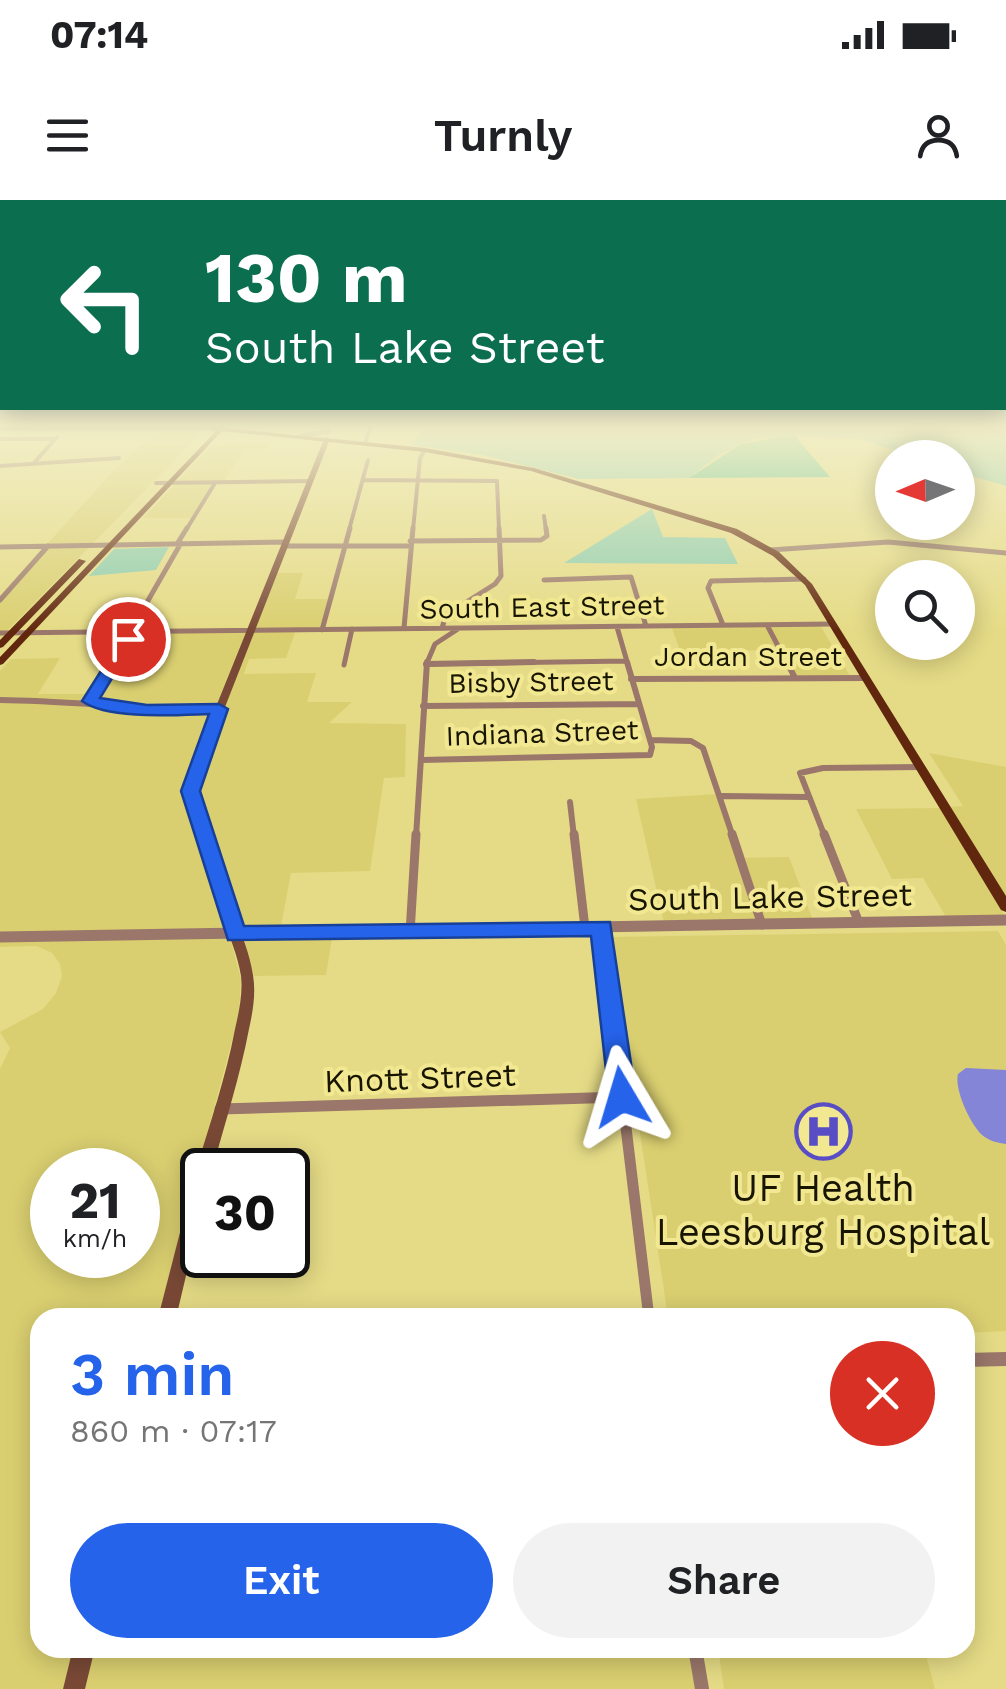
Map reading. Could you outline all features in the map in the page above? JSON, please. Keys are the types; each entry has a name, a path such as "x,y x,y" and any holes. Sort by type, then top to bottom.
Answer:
{"main road":[{"path":"0,645 5,633 147,492"},
{"path":"0,662 160,492"},
{"path":"210,1148 248,994 236,934 190,791 305,492"},
{"path":"611,492 713,523 770,550 804,579 1006,907"},
{"path":"170,1308 180,1266"},
{"path":"74,1689 82,1658"}],"street":[{"path":"90,701 133,632 209,492"},
{"path":"322,630 361,492"},
{"path":"404,628 416,492"},
{"path":"442,628 446,615 501,576 496,492"},
{"path":"0,547 346,546 546,538 544,516"},
{"path":"770,550 824,543 915,541 1006,553"},
{"path":"0,600 48,546"},
{"path":"544,580 631,577 646,626"},
{"path":"723,625 708,583 804,579"},
{"path":"0,588 11,587"},
{"name":"South East Street","path":"5,633 833,624"},
{"path":"767,625 795,678"},
{"path":"617,627 650,740 700,744 722,796 762,925"},
{"path":"410,933 426,664 435,644 461,628"},
{"path":"344,666 352,629"},
{"path":"426,664 626,661"},
{"name":"Jordan Street","path":"631,679 865,678"},
{"path":"0,700 90,701 147,710 219,709"},
{"name":"Bisby Street","path":"423,706 639,704"},
{"name":"Indiana Street","path":"421,760 640,758 652,753 650,740"},
{"path":"859,922 800,773 920,766"},
{"path":"722,796 808,797"},
{"path":"570,802 585,928"},
{"name":"South Lake Street","path":"0,936 410,933 1006,920"},
{"path":"602,928 648,1308"},
{"name":"Knott Street","path":"220,1109 622,1097"},
{"path":"975,1360 1006,1359"},
{"path":"697,1658 702,1689"}],"shaded area":[{"path":"94,492 143,492 0,638 0,596"},
{"path":"167,492 207,492 192,518 143,518"},
{"path":"277,573 303,573 295,599 329,599 320,630 296,630 286,658 249,659 244,674 316,673 307,702 352,702 329,723 406,724 405,777 384,778 370,871 291,873 280,931 241,930 196,790 198,776"},
{"path":"820,625 850,676 794,677 778,650 680,651 672,628"},
{"path":"246,631 185,791 228,931 0,933 0,671 11,659 60,658 38,694 85,694 125,634"},
{"path":"929,753 1006,767 1006,898 950,807 963,806"},
{"path":"718,794 738,858 789,857 813,920 664,923 636,799"},
{"path":"940,808 1005,916 946,917 923,878 892,879 856,809"},
{"name":"UF Health Leesburg Hospital","path":"998,931 1006,945 1006,1331 975,1333 975,1308 667,1308 610,937"},
{"path":"230,938 241,979 239,1014 204,1148 180,1148 180,1237 161,1308 30,1308 30,1658 71,1658 63,1689 0,1689 0,1069 10,1048 0,1032 43,1009 56,993 62,976 60,964 52,953 37,946 0,947 0,940"},
{"path":"244,938 332,938 326,975 254,976"},
{"path":"966,1068 1006,1070 1006,1144 982,1135 968,1115 957,1080"},
{"path":"93,1658 694,1658 698,1689 85,1689"},
{"path":"719,1658 927,1658 935,1689 724,1689"}],"green space":[{"path":"652,509 663,537 725,538 738,564 564,563"},
{"path":"169,547 156,570 89,576 114,549"}],"place":[{"name":"UF Health Leesburg Hospital","path":"823,1131"}],"route":[{"path":"128,639 90,701 147,710 219,709 190,791 236,934 602,928 622,1097"}]}
